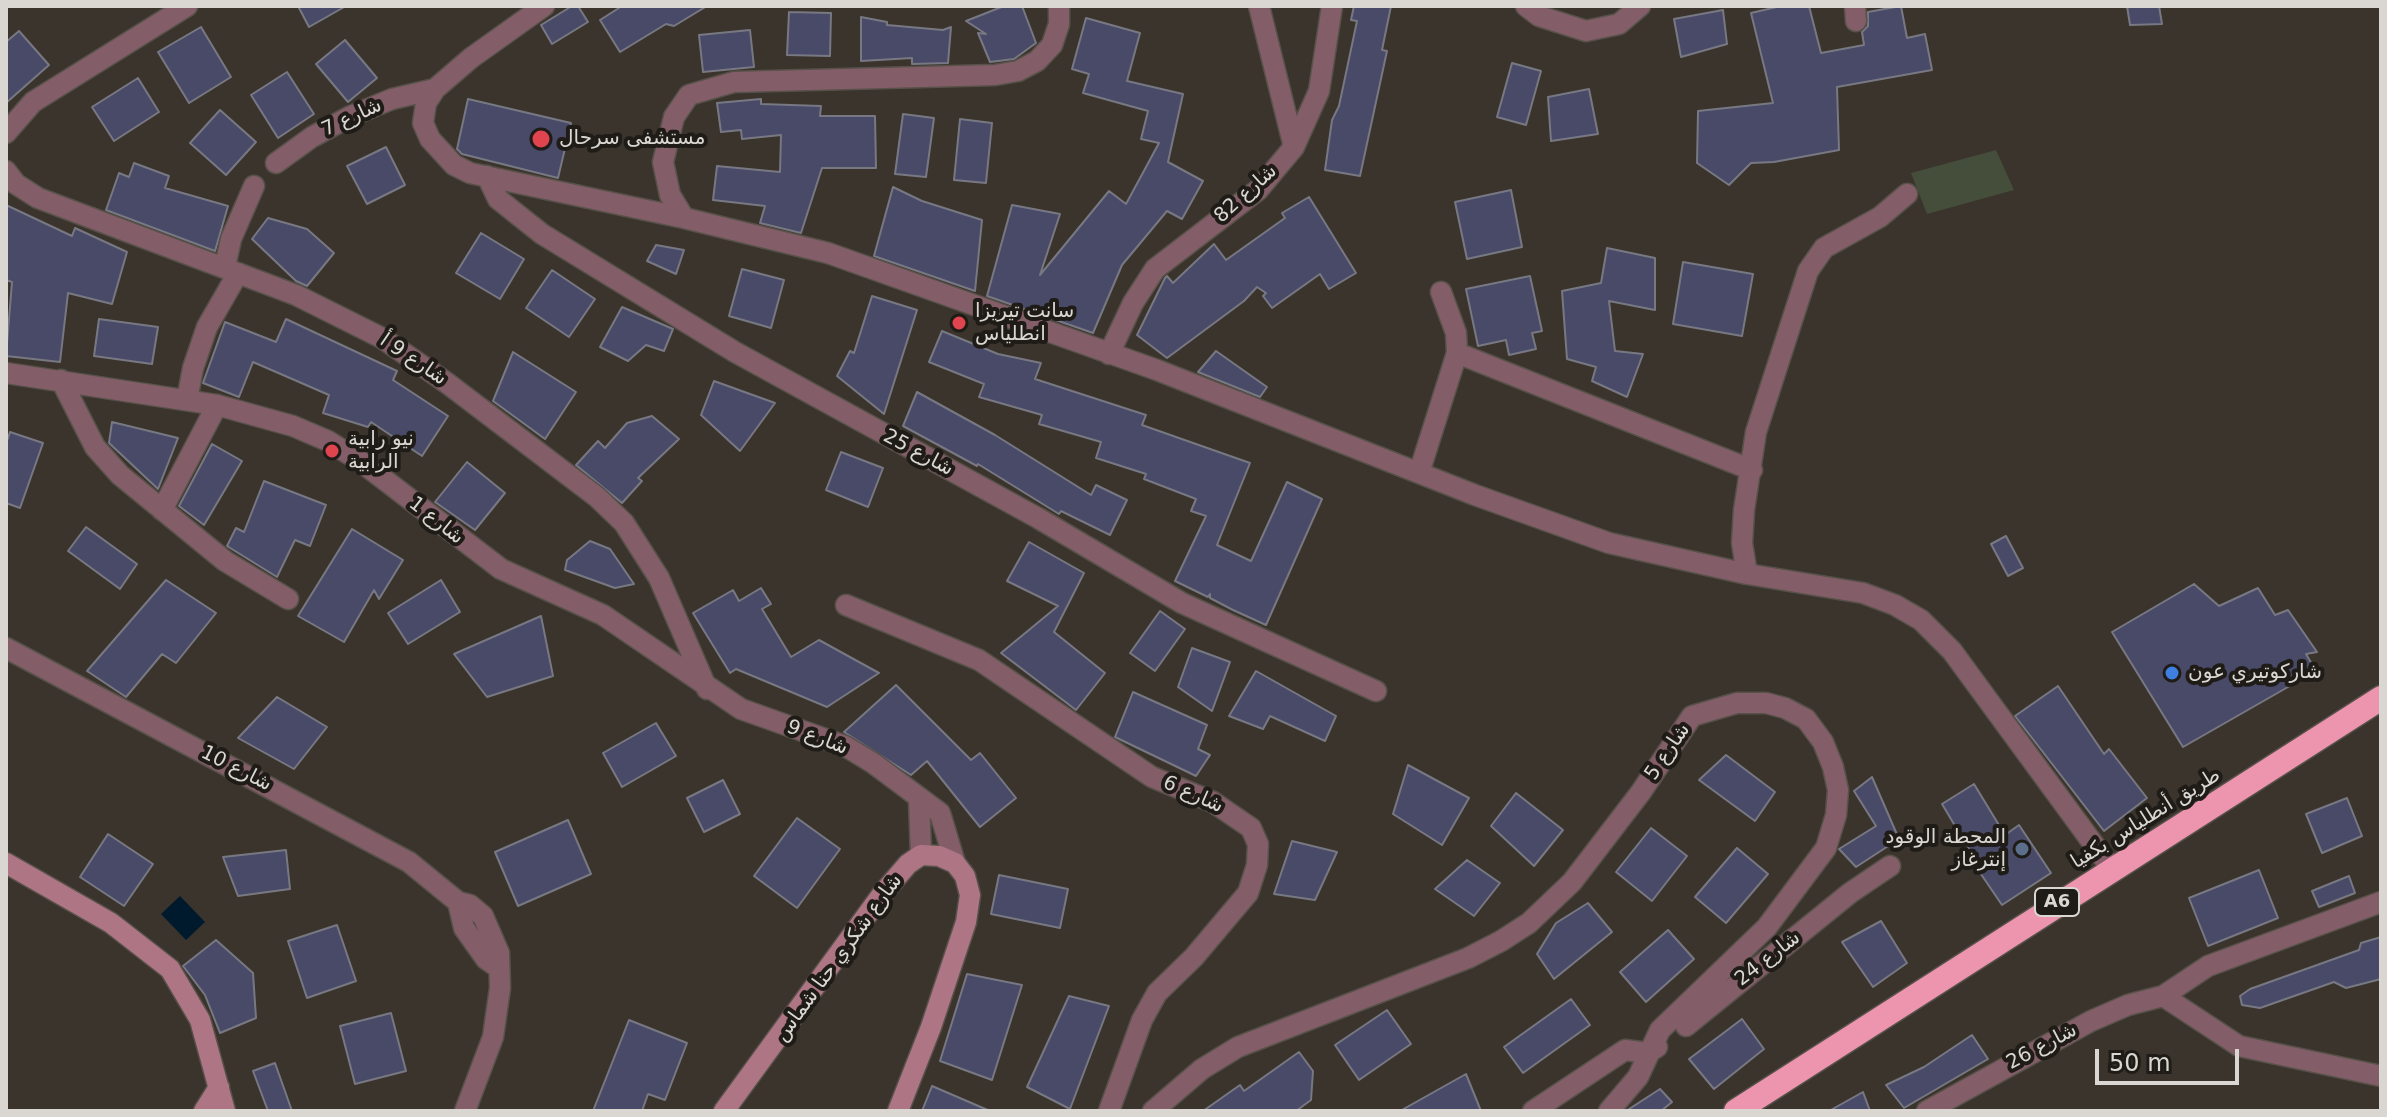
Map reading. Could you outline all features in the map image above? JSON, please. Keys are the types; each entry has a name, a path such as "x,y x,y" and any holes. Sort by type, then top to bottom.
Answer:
{"highway":[{"name":"طريق أنطلياس بكفيا","path":"1736,1111 2111,868 2380,702"}],"street":[{"path":"6,133 33,102 187,6"},
{"path":"684,218 670,195 663,162 674,117 689,95 734,82 995,75 1018,71 1037,61 1052,45 1059,24 1059,6"},
{"path":"1259,6 1294,147"},
{"name":"شارع 82","path":"1109,354 1133,303 1155,269 1258,190 1294,147 1319,91 1332,6"},
{"path":"1526,6 1539,16 1586,31 1619,24 1640,6"},
{"path":"535,8 435,89 426,103 423,123 430,139 454,165 487,176 684,218 828,253 1109,354 1609,543 1747,574 1863,593 1921,620 1980,686 2111,868"},
{"name":"شارع 7","path":"276,163 351,116 392,99 435,89"},
{"name":"شارع 9 أ","path":"6,171 16,184 38,198 296,295 382,338 447,383 597,497 643,548 707,689"},
{"name":"شارع 25","path":"487,176 498,199 542,234 735,352 1038,518 1182,603 1376,691"},
{"path":"187,400 193,368 207,327 232,270 236,226 254,186"},
{"path":"1747,574 1742,543 1767,390 1815,258 1824,248 1888,212 1907,194"},
{"path":"1419,473 1457,353 1456,333 1441,292"},
{"path":"1457,353 1752,470"},
{"name":"شارع 1","path":"6,373 217,405 293,426 328,441 360,461 501,569 603,615 707,689"},
{"path":"61,380 95,447 120,475 250,578 288,599"},
{"path":"162,510 217,405"},
{"name":"شارع 6","path":"846,605 979,660 1152,777 1213,802 1251,828 1258,844 1257,865 1248,893 1157,993 1137,1032 1109,1111"},
{"name":"شارع 10","path":"6,648 409,862 458,902 470,905 490,926 499,953 499,968 493,1037 465,1111"},
{"name":"شارع 9","path":"707,689 741,709 845,746 905,786 919,800 940,813 955,863"},
{"name":"شارع 5","path":"1153,1111 1202,1069 1238,1047 1424,975 1501,941 1529,923 1597,852 1692,716 1737,703 1766,703 1785,708 1806,719 1823,742 1833,767 1838,790 1836,815 1826,848 1767,927 1660,1030 1638,1077 1609,1111"},
{"path":"898,1111 931,1027 966,922 970,895 965,876 955,863 939,856 921,855 919,800"},
{"name":"شارع شكري حنا شماس","path":"724,1111 883,893 908,864 921,855"},
{"path":"6,863 111,923 170,969 200,1020 225,1111"},
{"name":"شارع 24","path":"1648,1053 1678,1033 1850,893 1890,866"},
{"name":"شارع 26","path":"1927,1111 2091,1021 2128,1005 2163,996 2208,966 2381,902"},
{"path":"2163,996 2239,1046 2381,1076"},
{"path":"1533,1111 1625,1050 1648,1053"},
{"path":"204,1111 219,1087"}],"green space":[{"path":"1996,150 2014,190 1927,214 1911,173"}],"water":[{"path":"180,896 205,922 186,940 161,914"}],"building":[{"path":"298,6 346,6 309,27"},
{"path":"572,6 578,6 588,22 552,44 541,25"},
{"path":"622,6 707,6 674,26 666,24 620,52 600,20"},
{"path":"1004,6 1022,6 1036,43 1014,59 990,62 978,33 986,34 966,21"},
{"path":"1354,6 1391,6 1382,50 1387,51 1360,176 1325,170 1332,120 1339,106 1357,21 1351,20"},
{"path":"1781,6 1809,6 1821,53 1864,45 1862,32 1868,26 1868,12 1901,6 1907,38 1925,34 1932,70 1837,87 1839,150 1751,163 1729,185 1697,163 1698,111 1773,103 1751,13"},
{"path":"2127,6 2159,6 2162,24 2130,25"},
{"path":"1723,10 1727,44 1681,57 1674,19"},
{"path":"789,12 831,13 830,56 787,55"},
{"path":"861,17 887,22 887,25 943,30 951,27 948,63 912,64 912,58 861,61"},
{"path":"1086,18 1140,33 1127,81 1183,94 1168,162 1203,181 1182,219 1167,211 1122,265 1093,333 987,296 1012,205 1060,214 1040,275 1109,191 1126,204 1159,143 1141,139 1148,111 1083,93 1089,74 1072,69"},
{"path":"201,27 231,77 189,103 158,52"},
{"path":"750,30 754,67 703,72 699,35"},
{"path":"19,31 49,65 6,103 6,42"},
{"path":"345,40 377,78 348,102 316,64"},
{"path":"1512,63 1541,71 1526,125 1497,117"},
{"path":"287,72 314,114 278,138 251,95"},
{"path":"138,78 159,112 114,141 92,107"},
{"path":"1589,89 1598,134 1551,141 1548,97"},
{"path":"468,99 571,123 558,178 462,154 457,149"},
{"path":"761,99 761,104 821,106 820,116 875,116 876,168 822,168 801,233 760,223 765,206 713,200 717,166 780,172 781,135 742,139 741,130 721,132 717,103"},
{"path":"220,110 256,142 226,175 190,143"},
{"path":"903,114 934,118 926,177 895,174"},
{"path":"960,119 992,123 986,183 954,180"},
{"path":"386,147 405,185 367,204 347,166"},
{"path":"134,163 169,176 165,188 228,206 215,251 106,210 119,173 129,177"},
{"path":"893,187 922,201 982,220 975,291 874,256"},
{"path":"1511,190 1522,247 1467,259 1455,202"},
{"path":"1309,197 1356,273 1329,289 1320,274 1272,308 1263,296 1266,293 1257,287 1244,301 1167,358 1137,335 1167,276 1173,283 1214,244 1226,260 1285,218 1282,213"},
{"path":"6,205 72,236 75,228 127,252 112,304 68,293 60,362 6,356 12,282 6,280"},
{"path":"268,218 307,229 334,253 307,286 296,281 252,239"},
{"path":"481,233 524,259 500,299 456,273"},
{"path":"656,245 684,250 676,274 647,261"},
{"path":"1607,248 1655,258 1655,310 1609,301 1615,351 1643,354 1627,397 1592,381 1596,367 1567,359 1562,291 1601,283"},
{"path":"1683,262 1753,274 1742,336 1673,324"},
{"path":"742,269 784,280 771,328 729,316"},
{"path":"552,270 595,299 569,337 526,308"},
{"path":"1530,276 1542,331 1532,333 1536,349 1509,355 1506,340 1478,346 1466,289"},
{"path":"872,296 917,310 884,414 837,376 850,351 854,353"},
{"path":"622,307 673,329 664,351 646,345 628,361 600,347"},
{"path":"99,319 158,327 152,364 94,356"},
{"path":"286,319 397,371 393,380 448,416 422,456 371,422 368,427 323,413 329,395 253,362 239,397 203,383 225,322 276,342"},
{"path":"942,331 998,354 1041,363 1035,379 1146,415 1142,425 1250,463 1217,545 1251,561 1287,482 1322,499 1266,625 1210,598 1210,594 1208,597 1175,581 1206,516 1191,511 1196,499 1144,479 1146,474 1096,458 1101,442 1039,424 1042,415 979,397 984,384 929,362"},
{"path":"1216,351 1267,387 1260,397 1198,372"},
{"path":"513,352 576,392 545,439 493,401"},
{"path":"714,381 775,403 740,451 701,415"},
{"path":"917,392 995,435 1091,495 1096,485 1127,500 1110,535 1061,511 1059,514 978,464 903,426"},
{"path":"652,416 679,439 638,478 642,481 622,503 576,465 598,441 605,448 627,423"},
{"path":"112,422 178,438 158,489 109,443"},
{"path":"10,432 43,443 20,508 6,503 6,444"},
{"path":"212,444 242,461 204,525 179,506"},
{"path":"841,452 883,468 868,507 826,490"},
{"path":"467,462 505,493 475,530 435,502"},
{"path":"264,481 326,505 310,546 295,540 277,577 227,546 236,528 244,532"},
{"path":"86,527 137,564 120,589 68,551"},
{"path":"352,529 403,560 379,599 374,590 344,642 298,616"},
{"path":"2006,536 2023,568 2008,576 1991,544"},
{"path":"590,541 610,549 634,584 615,588 565,570 567,560"},
{"path":"1029,542 1084,573 1054,632 1105,673 1076,710 1001,653 1058,606 1007,581"},
{"path":"166,580 216,613 176,663 162,654 126,697 87,671"},
{"path":"441,580 460,612 408,644 388,613"},
{"path":"2194,584 2219,606 2258,588 2275,615 2288,610 2317,652 2306,654 2316,671 2183,747 2112,632"},
{"path":"761,588 771,604 762,609 791,657 819,640 879,673 827,707 736,669 730,673 693,613 733,590 739,601"},
{"path":"1160,611 1185,629 1155,671 1130,653"},
{"path":"541,616 553,676 487,697 454,654"},
{"path":"1192,648 1230,662 1212,711 1178,687"},
{"path":"1256,671 1336,716 1325,741 1270,716 1263,729 1229,716"},
{"path":"896,685 971,760 980,753 1016,798 980,827 927,761 911,775 844,732"},
{"path":"2058,686 2104,754 2109,749 2147,798 2104,831 2015,716"},
{"path":"1133,692 1207,725 1198,749 1210,755 1196,776 1115,737"},
{"path":"277,697 327,727 294,769 238,738"},
{"path":"656,723 676,756 622,787 603,753"},
{"path":"1726,755 1775,792 1755,821 1699,780"},
{"path":"1408,765 1469,798 1442,845 1393,814"},
{"path":"1872,777 1899,839 1856,867 1839,849 1876,826 1854,791"},
{"path":"723,780 740,814 704,832 687,798"},
{"path":"1974,784 2005,835 2019,825 2051,873 2002,905 1970,858 1973,856 1942,804"},
{"path":"1516,793 1563,830 1534,866 1491,826"},
{"path":"2347,798 2362,836 2322,853 2306,814"},
{"path":"797,818 840,849 797,908 754,876"},
{"path":"568,820 591,874 518,906 495,852"},
{"path":"1651,828 1687,856 1652,901 1616,872"},
{"path":"108,834 153,864 124,906 80,877"},
{"path":"1292,841 1337,852 1315,900 1274,894"},
{"path":"1737,848 1768,874 1726,923 1695,897"},
{"path":"286,850 290,889 238,896 223,857"},
{"path":"1467,860 1500,883 1474,916 1435,889"},
{"path":"2259,870 2278,918 2208,946 2189,898"},
{"path":"999,875 1068,889 1060,928 991,914"},
{"path":"2349,876 2355,893 2319,907 2312,891"},
{"path":"1588,903 1612,932 1554,979 1537,954 1556,923"},
{"path":"1881,921 1907,963 1873,987 1842,942"},
{"path":"337,925 356,981 307,998 288,941"},
{"path":"1668,930 1694,959 1646,1002 1620,972"},
{"path":"2381,937 2381,979 2346,988 2334,982 2260,1008 2242,1005 2240,996 2250,989 2359,950 2361,943"},
{"path":"216,940 253,973 256,1018 220,1033 205,995 183,966"},
{"path":"967,974 1022,985 992,1080 940,1061"},
{"path":"1069,996 1109,1006 1070,1109 1027,1087"},
{"path":"1571,999 1590,1025 1523,1073 1504,1047"},
{"path":"1387,1010 1411,1044 1359,1080 1335,1045"},
{"path":"391,1013 406,1071 355,1084 340,1026"},
{"path":"1742,1019 1764,1049 1714,1089 1689,1059"},
{"path":"629,1020 687,1043 665,1100 648,1094 642,1111 593,1111"},
{"path":"1972,1035 1988,1059 1904,1108 1886,1085 1924,1067"},
{"path":"1299,1052 1313,1071 1311,1100 1296,1111 1203,1111 1240,1085 1244,1091"},
{"path":"275,1063 292,1111 268,1111 253,1071"},
{"path":"1466,1074 1481,1111 1400,1111"},
{"path":"932,1086 990,1111 922,1111"},
{"path":"1660,1089 1672,1102 1661,1111 1626,1111"},
{"path":"1863,1092 1870,1111 1829,1111"}],"place":[{"name":"مستشفى سرحال","path":"541,139"},
{"name":"سانت تيريزا انطلياس","path":"959,323"},
{"name":"نيو رابية الرابية","path":"332,451"},
{"name":"شاركوتيري عون","path":"2172,673"},
{"name":"المحطة الوقود إنترغاز","path":"2022,849"}]}
